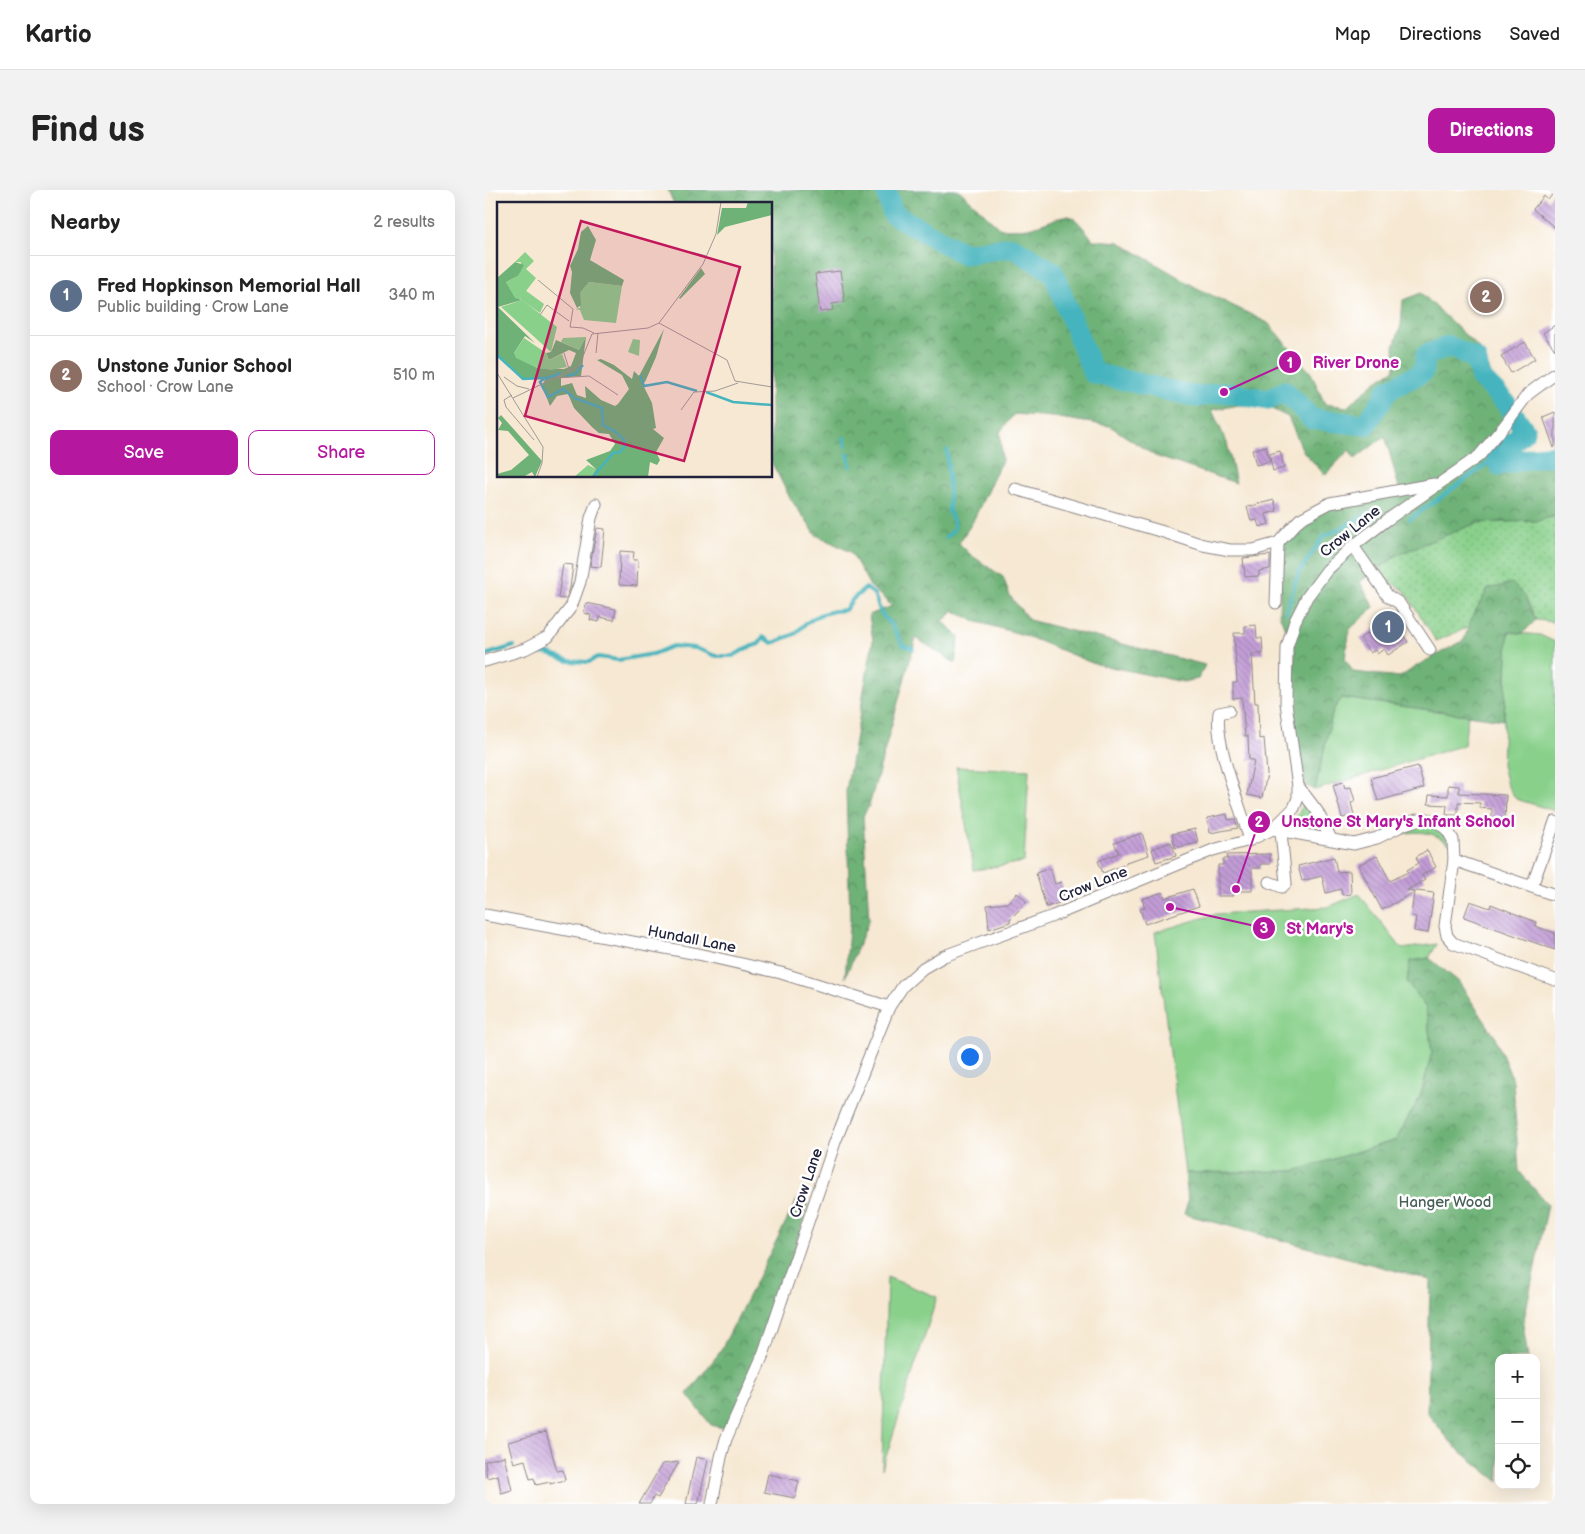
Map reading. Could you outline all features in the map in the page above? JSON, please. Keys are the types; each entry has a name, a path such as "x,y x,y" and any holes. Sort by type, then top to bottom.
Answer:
{"street":[{"name":"Crow Lane","path":"712,1504 721,1457 727,1439 763,1355 835,1142 889,1007 903,986 923,968 944,956 1053,916 1213,850 1277,830 1294,808 1298,798 1299,786 1287,703 1287,647 1295,621 1307,597 1327,570 1353,546 1440,482 1479,456 1505,426 1528,394 1555,374"},
{"path":"1015,489 1203,544 1230,550 1253,550 1279,543 1300,519 1330,504 1440,482"},
{"path":"485,661 525,649 548,637 571,607 580,582 595,504"},
{"path":"1276,603 1279,543"},
{"path":"1353,546 1388,596 1399,603 1430,650"},
{"path":"1229,711 1219,714 1217,722 1227,766 1250,840"},
{"path":"1299,786 1317,812 1331,839"},
{"path":"1269,882 1282,887 1286,883 1277,830 1354,844 1377,838 1417,820 1427,819 1439,823 1448,831 1453,840 1454,860 1445,926 1447,936 1453,943 1555,980"},
{"path":"1532,886 1555,822"},
{"path":"1454,860 1555,895"},
{"name":"Hundall Lane","path":"485,915 698,954 781,973 889,1007"}],"green space":[{"path":"668,190 959,190 1001,229 1028,228 1061,217 1071,217 1084,228 1093,240 1119,242 1197,288 1268,323 1311,373 1325,404 1347,407 1375,382 1395,369 1394,347 1401,325 1403,300 1421,293 1480,349 1507,409 1493,457 1498,467 1555,457 1555,516 1538,521 1477,523 1399,554 1360,582 1374,607 1350,629 1345,658 1353,672 1400,677 1464,640 1473,615 1488,589 1512,583 1525,595 1536,620 1523,633 1508,632 1504,720 1342,698 1333,710 1315,790 1305,785 1293,705 1295,652 1279,614 1282,537 1330,507 1401,495 1385,436 1355,459 1349,450 1325,475 1303,451 1288,417 1272,409 1239,405 1212,410 1227,443 1236,483 1155,456 1110,426 1053,417 1014,414 1000,432 1002,460 972,523 959,543 971,555 1003,577 1010,596 1029,620 1205,665 1198,679 1183,682 1092,663 1024,635 974,621 954,611 943,621 959,637 955,663 916,638 869,806 863,816 869,920 845,978 850,917 846,791 873,640 869,615 892,606 870,586 851,552 816,535 790,498 773,465 773,202 673,202"},
{"path":"1555,516 1555,622 1536,620 1525,596 1512,583 1488,589 1473,615 1469,627 1436,641 1404,590 1389,582 1380,568 1399,554 1477,523 1538,521"},
{"path":"1508,632 1540,635 1555,642 1555,811 1516,799 1507,785 1502,765"},
{"path":"1342,698 1468,715 1464,745 1315,790 1333,710"},
{"path":"956,767 1029,770 1024,862 974,870"},
{"path":"1307,803 1320,828 1317,831 1292,827 1290,824 1299,813 1303,804"},
{"path":"1429,823 1444,835 1449,844 1430,834 1417,832 1396,834 1417,825"},
{"path":"1359,894 1402,949 1437,944 1429,958 1410,961 1407,982 1426,1008 1432,1052 1421,1095 1396,1140 1295,1171 1185,1173 1155,932 1216,914 1328,907"},
{"name":"Hanger Wood","path":"1429,958 1458,981 1494,1035 1513,1081 1519,1171 1548,1205 1523,1324 1527,1354 1495,1354 1495,1479 1454,1446 1427,1413 1430,1280 1184,1214 1188,1201 1185,1173 1295,1171 1396,1140 1421,1095 1432,1052 1426,1008 1407,982 1410,961"},
{"path":"799,1196 808,1204 781,1295 727,1429 711,1425 687,1394 720,1352"},
{"path":"887,1277 937,1297 882,1469"}],"building":[{"path":"1555,191 1555,228 1533,209 1544,196 1548,200"},
{"path":"840,271 845,302 832,304 833,310 820,312 815,274"},
{"path":"1555,325 1555,350 1543,333"},
{"path":"1525,342 1535,359 1511,373 1501,356"},
{"path":"1555,412 1555,447 1554,448 1543,417"},
{"path":"1266,446 1270,461 1256,465 1252,450"},
{"path":"1280,451 1284,468 1273,471 1269,454"},
{"path":"1274,500 1277,511 1266,514 1269,524 1259,527 1257,520 1251,521 1247,507"},
{"path":"597,528 605,529 601,567 590,566"},
{"path":"620,551 634,552 633,560 638,560 637,586 619,585"},
{"path":"1270,555 1270,569 1259,571 1259,576 1245,577 1243,558"},
{"path":"563,564 573,565 570,588 566,599 558,598"},
{"path":"586,603 616,609 614,620 600,617 599,622 590,620 591,615 584,613"},
{"path":"1392,618 1408,642 1388,655 1384,649 1377,654 1375,650 1370,653 1360,638"},
{"path":"1256,625 1257,638 1262,638 1263,654 1252,654 1255,703 1258,703 1259,739 1264,738 1267,774 1262,798 1247,795 1254,760 1249,760 1248,736 1245,736 1242,698 1233,699 1233,682 1237,682 1234,633 1245,633 1245,626"},
{"path":"1418,766 1424,788 1378,801 1371,778"},
{"path":"1343,782 1345,788 1351,787 1355,801 1351,803 1354,815 1342,818 1333,785"},
{"path":"1448,785 1459,786 1459,793 1506,795 1505,821 1492,821 1492,809 1480,808 1480,803 1458,802 1458,815 1446,815 1447,805 1428,804 1429,795 1448,796"},
{"path":"1227,814 1228,820 1235,819 1238,828 1210,833 1207,818"},
{"path":"1195,829 1198,843 1175,848 1172,834"},
{"path":"1142,833 1149,855 1126,862 1126,864 1103,873 1098,861 1119,853 1114,843"},
{"path":"1171,842 1176,856 1156,862 1152,849"},
{"path":"1427,850 1436,867 1422,875 1425,880 1407,890 1434,893 1428,933 1414,931 1416,917 1411,916 1414,892 1382,910 1358,865 1377,856 1390,881 1408,872 1407,870 1419,863 1416,857"},
{"path":"1270,854 1270,864 1260,864 1260,868 1252,868 1252,891 1233,891 1233,896 1218,896 1218,865 1223,865 1223,859 1228,859 1227,855"},
{"path":"1334,857 1337,872 1350,871 1351,894 1342,895 1341,889 1326,893 1322,876 1302,881 1298,866"},
{"path":"1050,868 1055,884 1061,882 1064,895 1060,896 1062,902 1046,907 1036,873"},
{"path":"1193,889 1199,906 1145,924 1140,909 1145,908 1142,899 1163,892 1165,898"},
{"path":"1017,893 1027,902 1010,919 1010,922 989,929 987,905 1007,903"},
{"path":"1470,901 1490,908 1491,904 1536,922 1535,926 1555,933 1555,950 1464,917"},
{"path":"546,1432 557,1471 563,1470 565,1480 536,1485 534,1478 530,1479 525,1460 514,1463 508,1442"},
{"path":"504,1456 512,1490 501,1493 498,1475 487,1478 485,1461"},
{"path":"696,1457 708,1460 698,1504 686,1504"},
{"path":"679,1462 658,1498 654,1496 650,1504 639,1504 662,1464"},
{"path":"768,1474 799,1481 795,1498 764,1492"}],"waterway":[{"path":"886,190 893,214 964,254 1012,247 1053,272 1093,373 1197,397 1224,392 1268,400 1285,391 1312,419 1366,425 1388,390 1423,372 1426,355 1449,346 1476,359 1481,378 1505,402 1525,431 1497,457 1499,465 1555,455"},
{"path":"844,438 846,446"},
{"path":"946,537 952,532 955,525 949,511 947,450"},
{"path":"848,454 850,466"},
{"path":"1410,519 1497,457"},
{"path":"1286,612 1298,574 1323,537 1374,511"},
{"path":"524,654 546,653 569,661 589,662 598,657 618,660 653,654 673,646 695,648 716,656 733,656 759,644 763,637 773,643 795,634 805,624 819,615 845,610 853,599 866,588 874,594 881,613 892,626 903,645 913,649"},
{"path":"485,655 514,646"}],"place":[{"name":"Unstone Junior School","path":"1486,297"},
{"name":"River Drone","path":"1224,392"},
{"name":"Fred Hopkinson Memorial Hall","path":"1388,627"},
{"name":"Unstone St Mary's Infant School","path":"1236,889"},
{"name":"St Mary's","path":"1170,907"}]}
